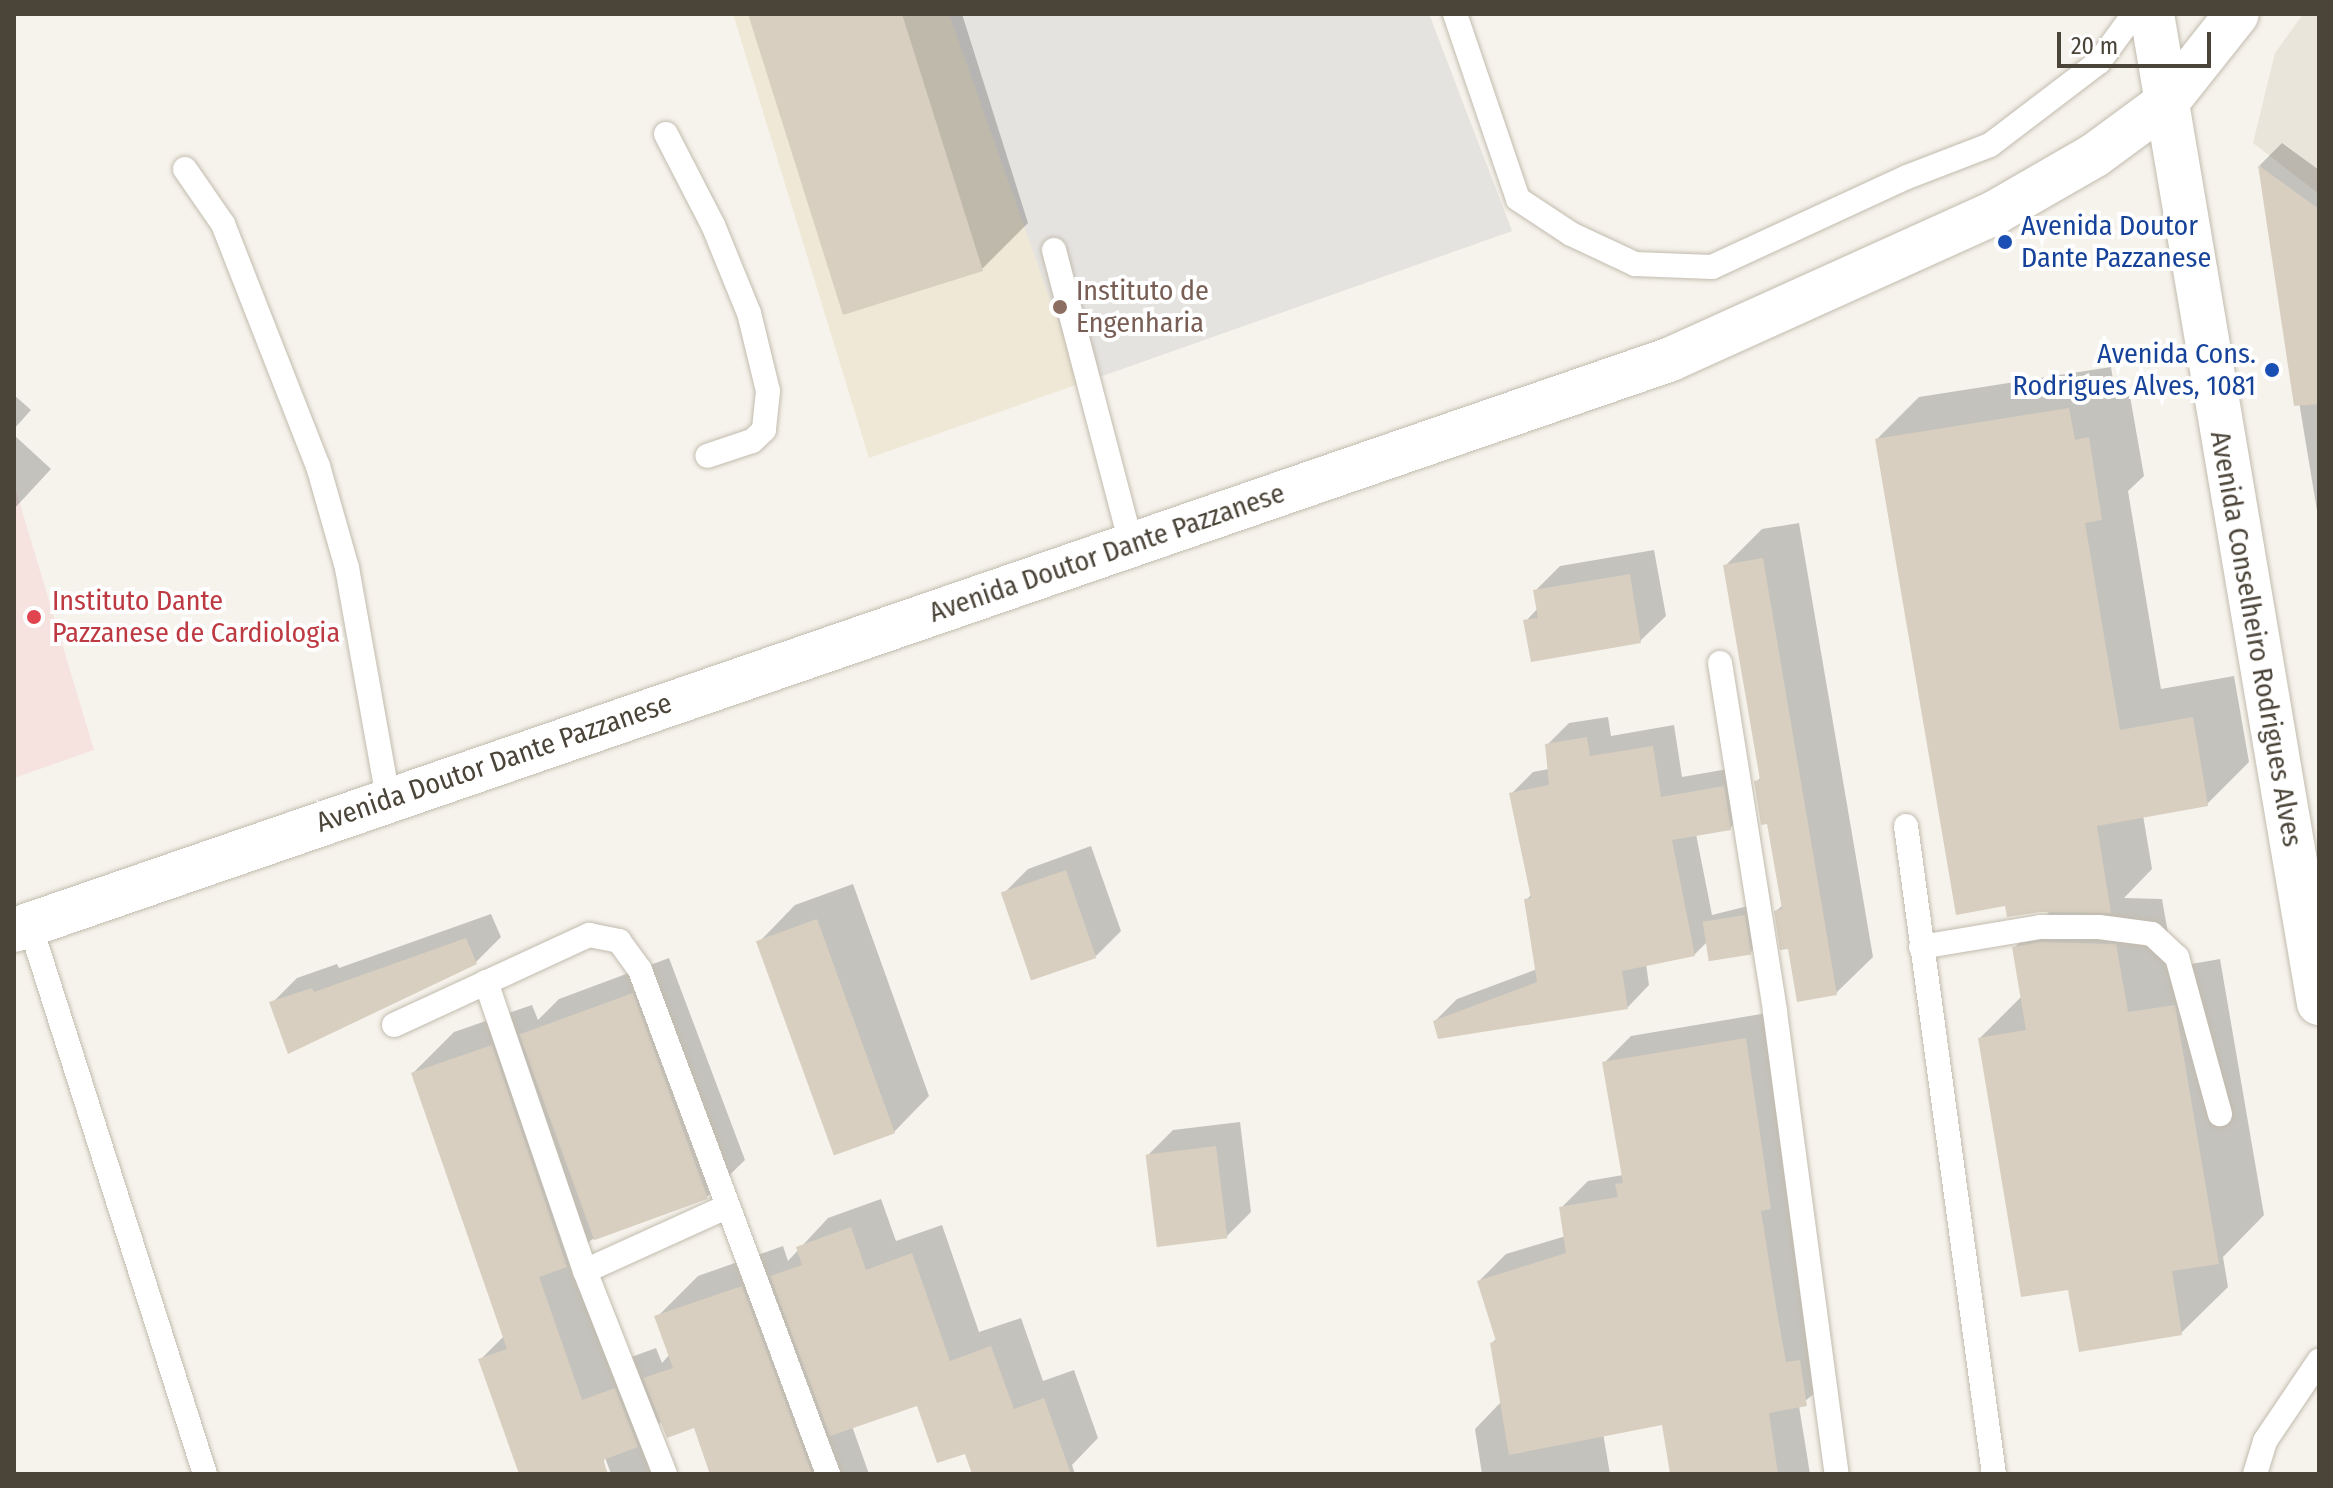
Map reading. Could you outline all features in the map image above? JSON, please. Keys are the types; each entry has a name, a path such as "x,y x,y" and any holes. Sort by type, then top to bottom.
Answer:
{"street":[{"name":"Avenida Conselheiro Rodrigues Alves","path":"2152,14 2184,223 2319,1003"},
{"path":"2167,102 2237,14"},
{"name":"Avenida Doutor Dante Pazzanese","path":"22,928 388,799 1671,359 1996,212 2095,155 2167,102"}],"lane":[{"path":"1455,14 1518,199 1571,234 1635,264 1712,267 1907,177 1990,145 2099,62 2134,14"},
{"path":"666,134 713,225 749,313 768,391 764,430 752,441 707,456"},
{"path":"185,169 223,224 318,466 347,568 388,799"},
{"path":"1054,250 1131,544"},
{"path":"1720,663 1775,1012 1837,1474"},
{"path":"1906,826 1994,1474"},
{"path":"1921,947 2040,927 2099,927 2152,934 2177,957 2220,1114"},
{"path":"22,928 205,1474"},
{"path":"394,1025 589,935 619,941 640,970 828,1474"},
{"path":"486,982 585,1271 665,1474"},
{"path":"585,1271 726,1207"},
{"path":"2255,1474 2265,1441 2319,1361"}],"shaded area":[{"name":"Instituto de Engenharia","path":"733,14 1429,14 1512,231 869,458"},
{"name":"Instituto de Engenharia","path":"949,14 1429,14 1512,231 1080,384"},
{"path":"2303,14 2319,14 2319,194 2253,143 2275,53"},
{"name":"Instituto Dante Pazzanese de Cardiologia","path":"14,484 94,750 14,778"}],"building":[{"path":"748,14 902,14 983,271 843,315"},
{"path":"2258,165 2319,209 2319,404 2294,406"},
{"path":"2069,408 2075,440 2089,437 2102,520 2085,523 2120,730 2193,717 2208,806 2097,826 2111,913 2040,912 2007,917 2005,906 1956,915 1875,439"},
{"path":"1763,558 1837,995 1797,1002 1788,949 1780,950 1774,911 1782,909 1767,824 1761,825 1754,781 1760,780 1723,565"},
{"path":"1630,574 1641,643 1531,662 1523,620 1538,618 1533,590"},
{"path":"1587,737 1590,756 1653,746 1661,797 1724,786 1731,830 1672,840 1695,956 1622,971 1628,1009 1438,1039 1433,1021 1537,982 1524,899 1531,898 1509,793 1549,785 1545,744"},
{"path":"1066,870 1096,958 1031,980 1001,892"},
{"path":"1745,915 1751,955 1709,961 1703,922"},
{"path":"817,919 895,1133 834,1155 756,941"},
{"path":"466,938 477,964 288,1054 269,1002 312,988 314,992"},
{"path":"2041,942 2116,944 2128,1012 2175,1005 2219,1264 2172,1271 2182,1335 2079,1352 2068,1290 2021,1297 1978,1038 2026,1030 2012,947"},
{"path":"633,993 708,1199 594,1240 519,1034"},
{"path":"1746,1038 1771,1209 1761,1211 1777,1312 1786,1362 1800,1360 1807,1406 1769,1413 1778,1474 1670,1474 1662,1425 1509,1455 1490,1343 1496,1341 1477,1281 1566,1253 1559,1207 1618,1197 1615,1184 1623,1183 1602,1062"},
{"path":"492,1045 567,1267 539,1277 582,1400 615,1388 638,1447 603,1460 608,1474 519,1474 478,1359 507,1349 411,1073"},
{"path":"1216,1146 1227,1238 1157,1247 1146,1155"},
{"path":"851,1227 866,1270 912,1253 950,1361 991,1346 1014,1409 1044,1398 1071,1474 972,1474 965,1454 937,1463 917,1406 830,1436 770,1276 802,1265 796,1247"},
{"path":"742,1286 812,1474 710,1474 694,1428 667,1438 643,1378 673,1368 654,1316"}],"place":[{"name":"Avenida Doutor Dante Pazzanese","path":"2005,242"},
{"name":"Instituto de Engenharia","path":"1060,307"},
{"name":"Avenida Cons. Rodrigues Alves, 1081","path":"2272,370"},
{"name":"Instituto Dante Pazzanese de Cardiologia","path":"34,617"}]}
